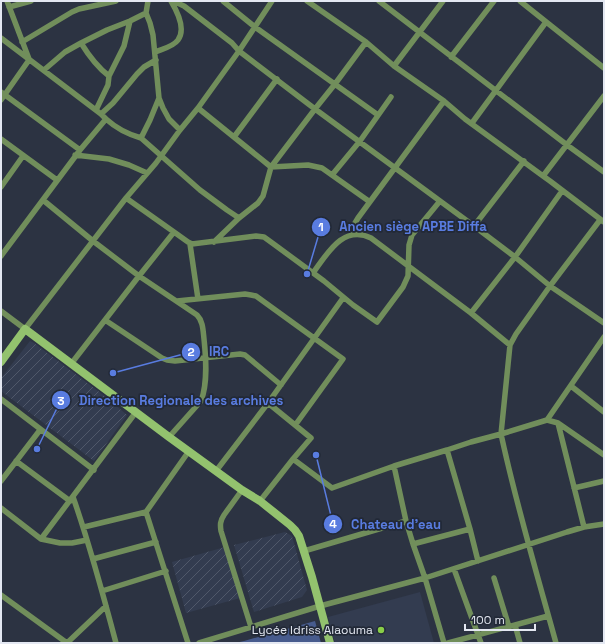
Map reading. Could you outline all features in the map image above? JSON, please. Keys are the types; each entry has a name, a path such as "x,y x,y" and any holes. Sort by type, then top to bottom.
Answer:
{"street":[{"path":"29,60 8,4 32,1"},
{"path":"22,42 72,12 79,9 116,1"},
{"path":"148,1 146,13 150,23 155,52 159,98 170,119 180,130"},
{"path":"155,52 178,40 181,25 179,16 172,1"},
{"path":"172,1 184,6 232,43 239,51 315,109 474,226 550,286 604,323"},
{"path":"223,1 255,27 378,115"},
{"path":"1,362 126,198 148,173 198,108 239,51 272,1"},
{"path":"307,1 366,42 394,66 444,101 602,221 550,286 516,334 510,345 501,434 528,544 556,643"},
{"path":"379,1 567,146 604,172"},
{"path":"394,66 443,1"},
{"path":"451,57 494,1"},
{"path":"520,1 604,68"},
{"path":"44,70 65,52 81,43 146,13"},
{"path":"96,110 108,85 109,76 124,46 130,21"},
{"path":"472,123 546,22"},
{"path":"1,38 96,110 115,127 129,135 141,138 200,190 239,218"},
{"path":"214,242 239,218 258,203 263,196 271,167 366,42"},
{"path":"81,43 93,61 109,76"},
{"path":"29,60 2,96 80,150"},
{"path":"101,114 113,103 144,67 156,60"},
{"path":"234,137 277,80"},
{"path":"544,176 604,96"},
{"path":"332,175 360,141 391,97"},
{"path":"141,138 159,98"},
{"path":"353,234 355,223 358,218 444,101"},
{"path":"198,108 271,167 312,166 322,168 370,202"},
{"path":"1,256 75,155 106,119"},
{"path":"1,139 57,180"},
{"path":"75,155 109,159 148,173"},
{"path":"1,187 23,156"},
{"path":"474,226 524,161"},
{"path":"471,313 515,257 562,191"},
{"path":"126,198 190,244 260,236 275,245 313,273 343,298 377,322 400,293 408,276 409,245 412,235 440,201"},
{"path":"42,200 139,276 197,315 202,321 206,357 203,393 200,401 169,437"},
{"path":"71,364 174,232"},
{"path":"313,273 339,241 346,236 353,234 365,235 471,313 510,345"},
{"path":"190,244 198,299"},
{"path":"177,301 245,294 256,296 343,359 296,424"},
{"path":"216,471 268,403 343,298"},
{"path":"1,311 169,437 260,502 295,530 299,536 304,551 330,643"},
{"path":"105,320 167,360 175,361 236,354 245,355 281,385"},
{"path":"547,420 604,337"},
{"path":"571,386 604,412"},
{"path":"1,399 94,470"},
{"path":"260,502 311,438 296,424 268,403"},
{"path":"41,539 136,412"},
{"path":"293,459 332,488 394,466 547,420 558,423 604,456"},
{"path":"558,423 584,527"},
{"path":"1,481 40,430"},
{"path":"447,450 478,561"},
{"path":"84,527 146,512 189,451"},
{"path":"16,461 71,499 84,527 116,643"},
{"path":"394,466 406,521 444,643"},
{"path":"574,488 604,481"},
{"path":"242,490 221,519 220,527 251,627"},
{"path":"1,508 41,539 60,543 72,543 87,540"},
{"path":"146,512 188,643"},
{"path":"304,551 406,521"},
{"path":"199,643 320,606 425,578 584,527 604,524"},
{"path":"413,544 470,529"},
{"path":"93,559 156,542"},
{"path":"454,569 481,643"},
{"path":"102,591 166,571"},
{"path":"494,578 509,627"},
{"path":"1,595 67,643 106,606"},
{"path":"448,643 548,616"},
{"path":"515,625 520,643"}],"shaded area":[{"path":"30,341 106,397 127,415 94,461 1,391 1,378"},
{"path":"285,532 292,536 307,590 302,597 254,612 234,545"},
{"path":"225,547 240,598 186,613 172,562"},
{"name":"Lycée Idriss Alaouma","path":"420,592 434,643 335,643 328,617"},
{"path":"315,621 321,643 235,643 244,641"}],"place":[{"name":"Ancien siège APBE Diffa","path":"307,274"},
{"name":"IRC","path":"113,373"},
{"name":"Direction Regionale des archives","path":"37,449"},
{"name":"Chateau d'eau","path":"316,455"},
{"name":"Lycée Idriss Alaouma","path":"381,630"}]}
